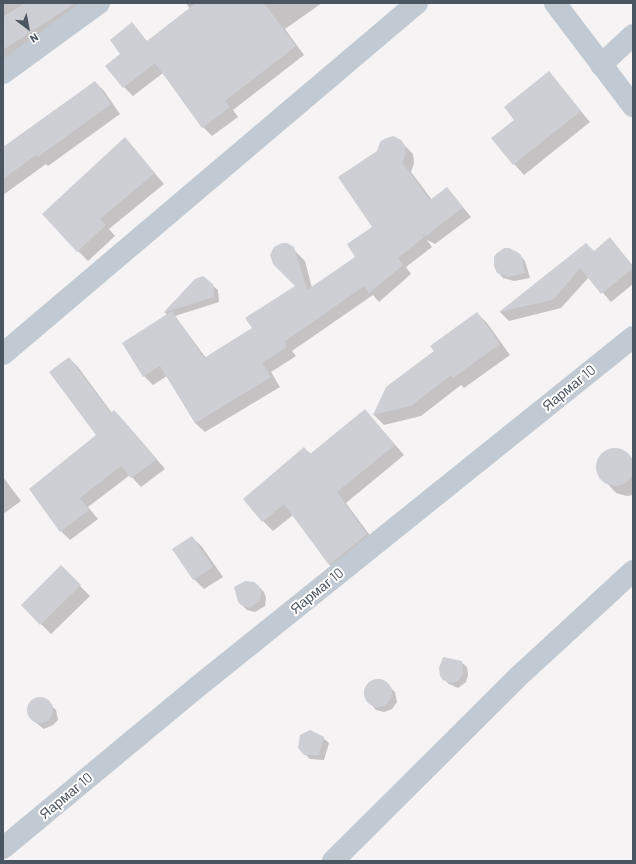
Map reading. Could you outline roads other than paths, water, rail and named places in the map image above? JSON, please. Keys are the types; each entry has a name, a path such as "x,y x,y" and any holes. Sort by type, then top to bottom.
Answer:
{"street":[{"path":"3,73 99,3"},
{"path":"3,354 417,3"},
{"path":"554,3 633,106"},
{"path":"601,64 633,35"},
{"name":"Яармаг 10","path":"3,848 196,688 633,337"},
{"path":"333,861 515,681 633,571"}]}
